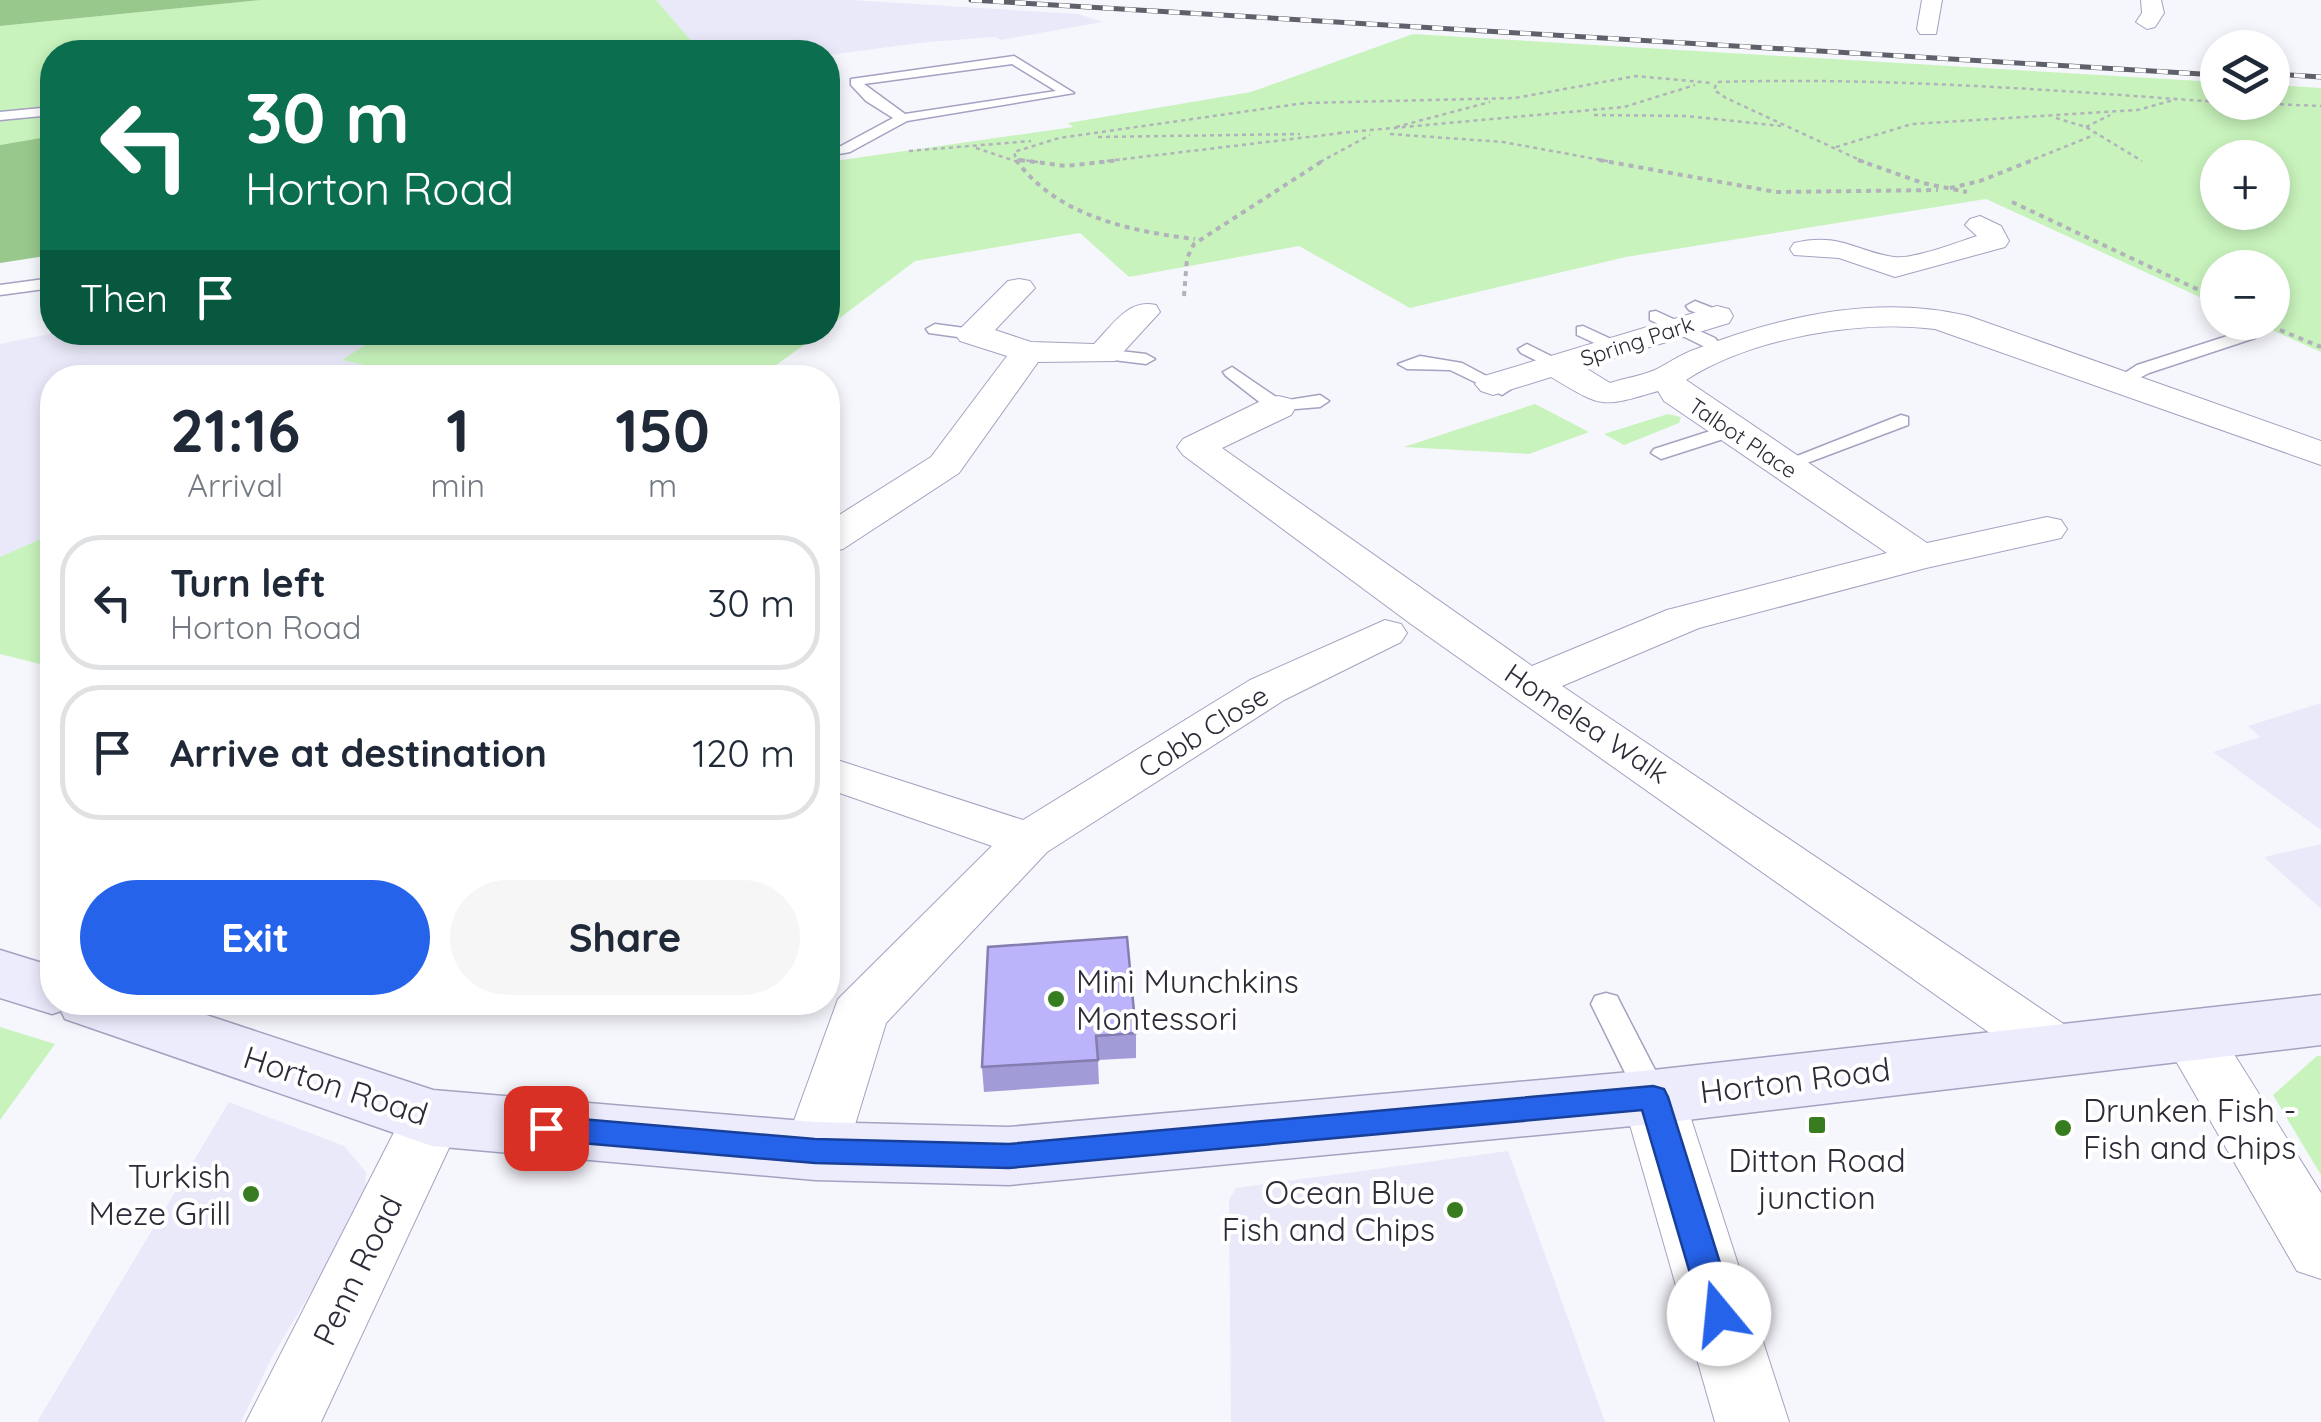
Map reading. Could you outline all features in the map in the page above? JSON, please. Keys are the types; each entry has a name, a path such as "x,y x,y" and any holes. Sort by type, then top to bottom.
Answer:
{"main road":[{"path":"0,974 40,986"},
{"name":"Horton Road","path":"128,1015 432,1118 815,1151 1009,1156 1653,1097 2321,1020"}],"street":[{"path":"1928,28 1932,0"},
{"path":"1895,268 1994,241 1991,232 1980,225"},
{"path":"1805,249 1843,249 1895,268 1956,323 2321,454"},
{"path":"1020,288 972,334 1028,352 1102,354 1144,312"},
{"name":"Talbot Place","path":"1920,557 1677,393 1667,377 1683,364 1774,337 1867,316 1910,315 1956,323"},
{"name":"Spring Park","path":"1497,386 1542,358 1616,348 1691,321"},
{"path":"840,532 945,465 1028,352"},
{"name":"Spring Park","path":"1542,358 1606,395 1667,377"},
{"name":"Homelea Walk","path":"1299,404 1196,447 1427,615 2056,1049"},
{"path":"1530,683 1683,619 1920,557 2046,529"},
{"name":"Cobb Close","path":"815,1151 859,1014 1028,840 1267,690 1385,633"},
{"path":"840,776 1028,840"},
{"path":"2191,1034 2321,1251"},
{"path":"1653,1097 1752,1422"},
{"name":"Penn Road","path":"283,1422 432,1118"}],"lane":[{"path":"840,147 903,118 1068,93 1014,60 855,82 871,98 903,118"},
{"path":"0,116 40,112"},
{"path":"0,290 40,285"},
{"path":"935,329 972,334"},
{"path":"1583,331 1616,348"},
{"path":"2120,382 2143,369 2231,340"},
{"path":"1102,354 1146,359"},
{"path":"1407,364 1429,358 1462,366 1497,386"},
{"path":"1232,372 1299,404"},
{"path":"1784,466 1900,421"},
{"path":"1661,453 1732,430"},
{"path":"1606,1004 1653,1097"}],"path":[{"path":"2094,134 1980,181 1942,190 1724,98 1715,85 1661,77 1624,77 1502,99 1374,132 1341,148 1210,234 1195,239 1164,236 1072,210 1029,177 1014,152 1059,138 1374,132 1567,114 1624,108 1694,85 1715,85 1940,84 2200,101"},
{"path":"1661,77 1678,84 1677,89"},
{"path":"840,152 864,158 936,146 1059,138 1305,103 1502,99"},
{"path":"1836,147 1912,124 2158,107 2178,99"},
{"path":"2290,105 2321,106"},
{"path":"2086,127 2126,110"},
{"path":"1567,114 1686,116 1787,127"},
{"path":"2050,116 2086,127 2142,160"},
{"path":"1374,132 1503,142 1776,192 1979,193"},
{"path":"964,146 1066,166 1342,133"},
{"path":"1998,195 2200,290"},
{"path":"1184,296 1186,251 1195,239"},
{"path":"2290,333 2321,346"}],"shaded area":[{"path":"0,0 261,0 0,26"},
{"path":"261,0 656,0 691,40 40,40 40,138 0,145 0,26"},
{"path":"656,0 850,0 1078,14 1103,22 1001,40 995,37 927,42 840,53 840,40 691,40"},
{"path":"1413,34 2200,81 2200,120 2290,120 2290,86 2321,88 2321,352 2290,338 2290,250 2200,250 2200,297 1986,199 1626,257 1410,308 1299,246 1129,277 1080,233 915,261 840,318 840,160 1073,127 1068,123 1251,92"},
{"path":"40,138 40,257 0,263 0,145"},
{"path":"40,336 40,345 366,345 343,360 367,365 40,365 40,539 0,557 0,344"},
{"path":"365,345 804,345 776,365 365,365 342,360"},
{"path":"1535,404 1589,432 1529,454 1404,447"},
{"path":"1668,414 1681,417 1679,423 1624,445 1604,434"},
{"path":"40,539 40,664 0,654 0,557"},
{"path":"2321,703 2321,830 2213,752 2260,737 2248,726"},
{"path":"2321,844 2321,909 2264,857"},
{"path":"0,1027 55,1044 0,1120"},
{"path":"2321,1056 2321,1175 2273,1095"},
{"path":"229,1102 344,1146 366,1172 365,1201 272,1357 241,1422 37,1422"},
{"path":"1508,1151 1605,1422 1231,1422 1229,1200 1236,1188"}],"building":[{"path":"1127,937 1136,1033 1096,1036 1098,1060 982,1067 988,947"}],"railway":[{"path":"971,0 2200,74"},
{"path":"2290,75 2321,77"}],"place":[{"name":"Mini Munchkins Montessori","path":"1056,999"},
{"name":"Ditton Road junction","path":"1817,1125"},
{"name":"Drunken Fish - Fish and Chips","path":"2063,1128"},
{"name":"Turkish Meze Grill","path":"251,1194"},
{"name":"Ocean Blue Fish and Chips","path":"1455,1210"}],"route":[{"path":"546,1128 815,1151 1009,1156 1653,1097 1719,1314"}]}
